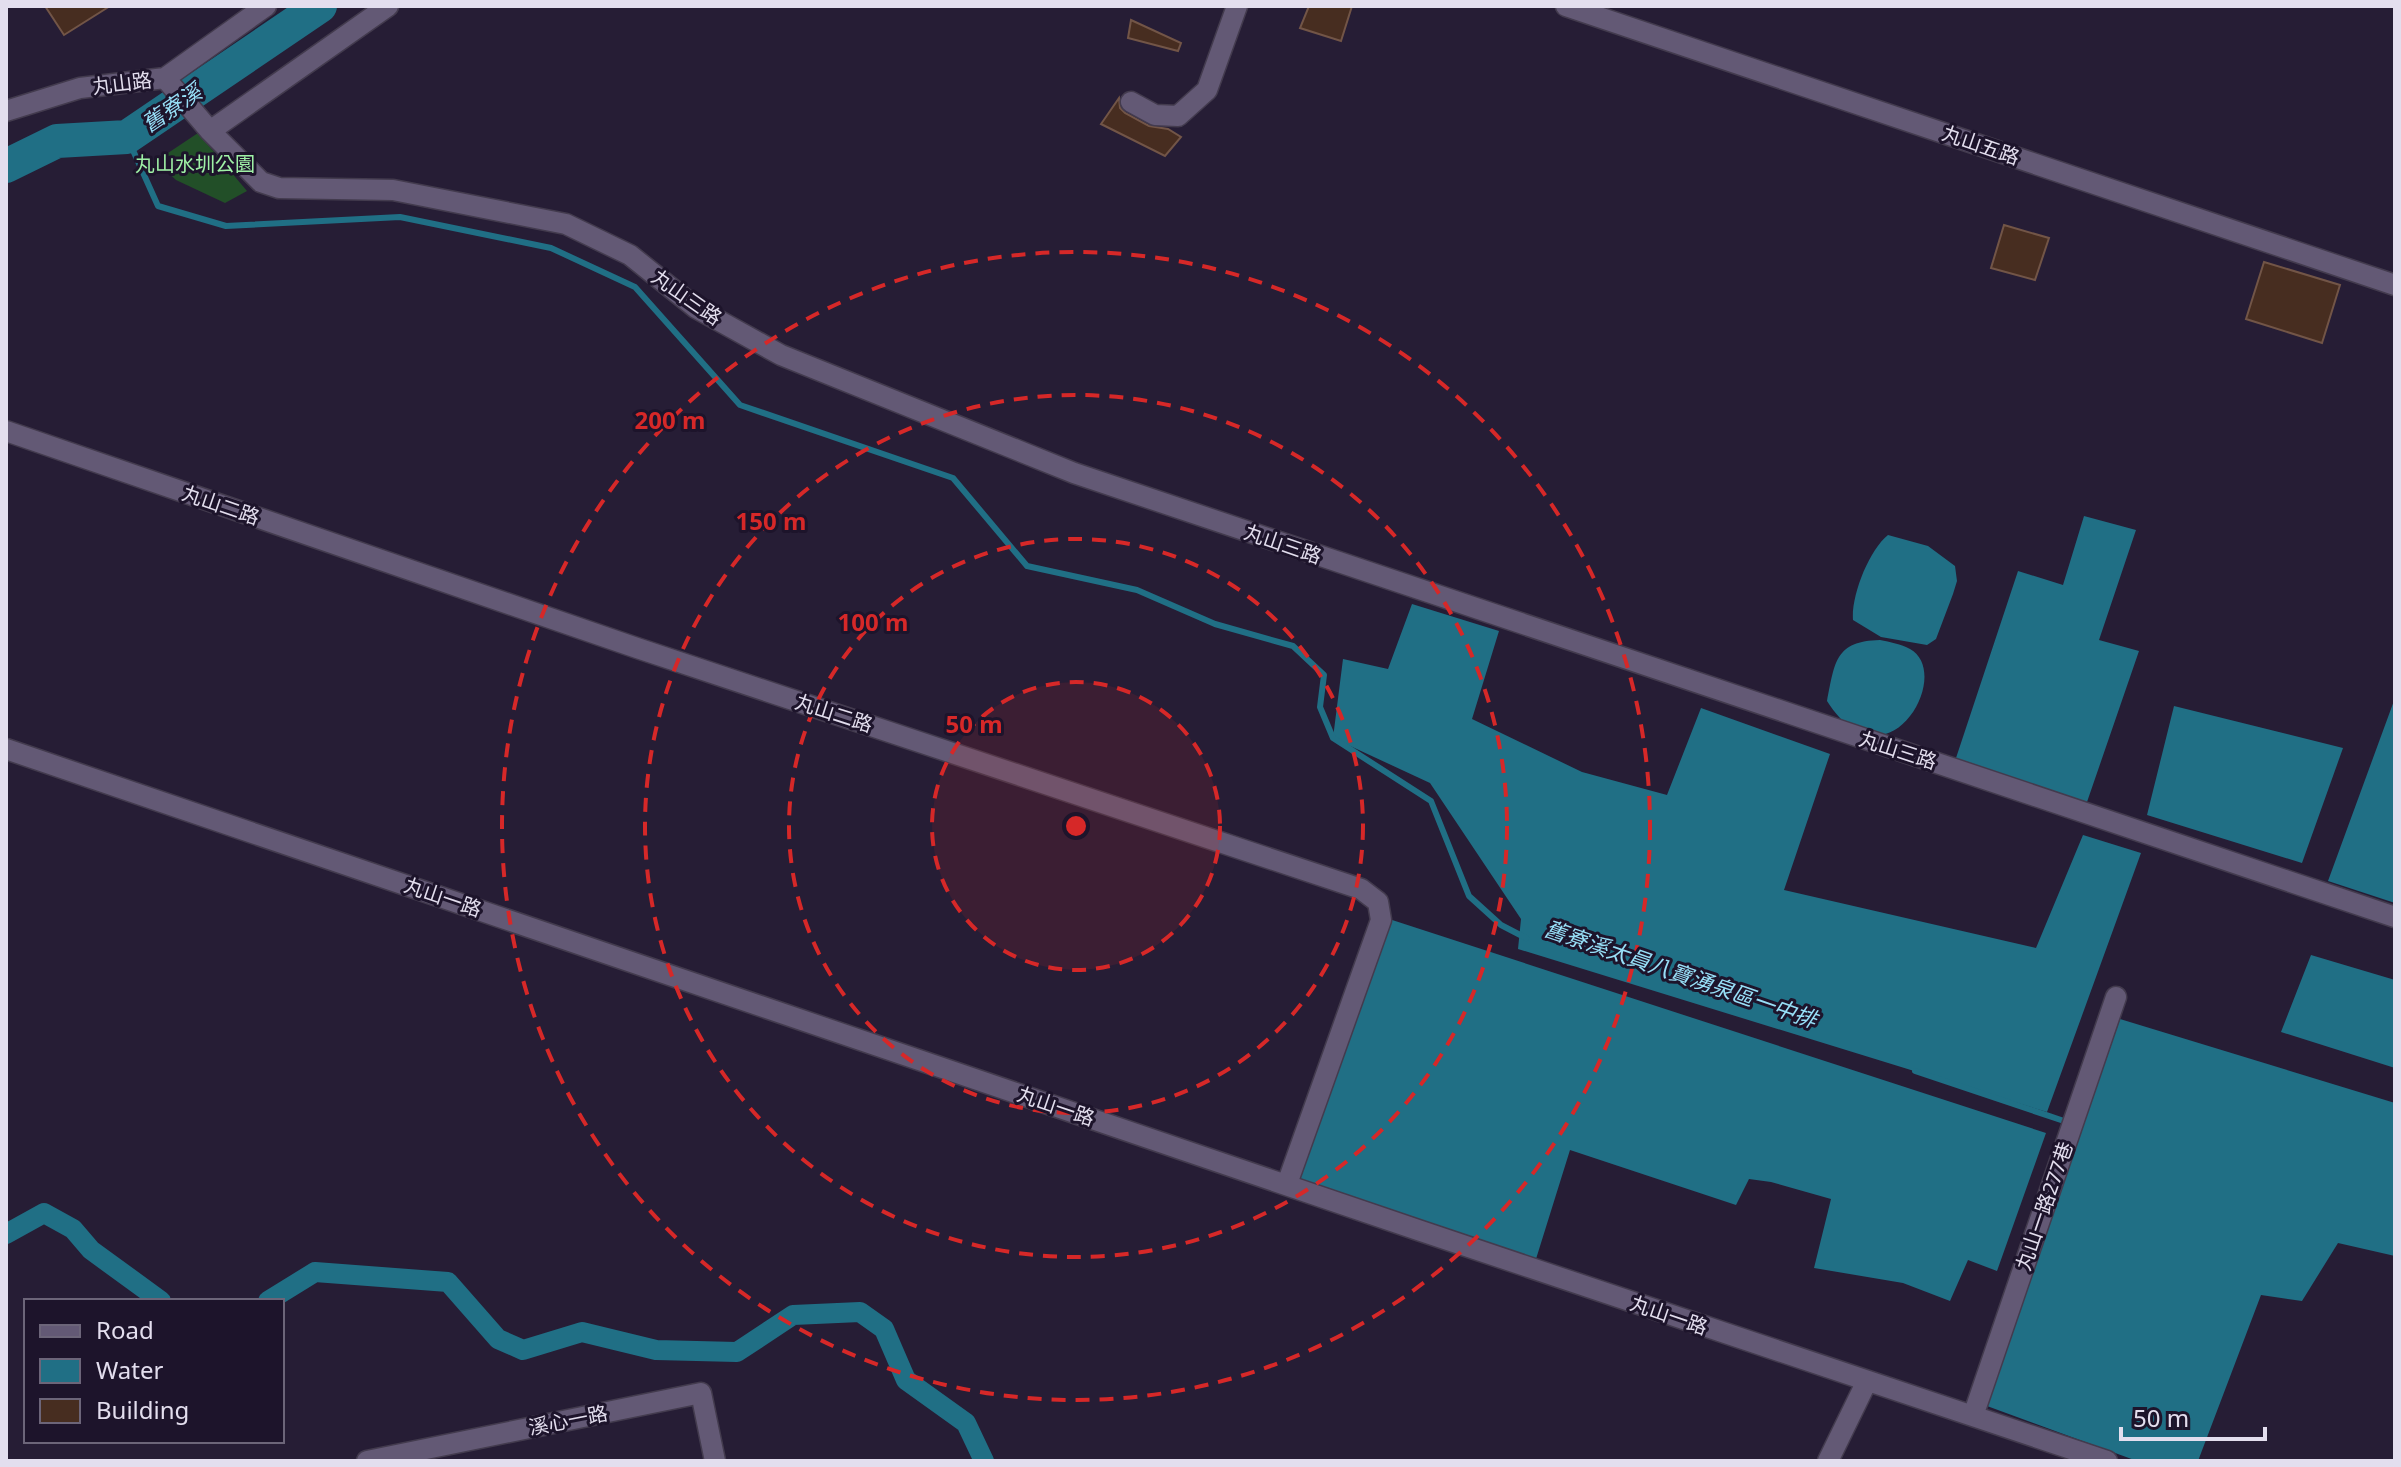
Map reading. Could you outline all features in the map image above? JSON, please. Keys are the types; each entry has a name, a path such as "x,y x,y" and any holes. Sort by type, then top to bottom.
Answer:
{"street":[{"name":"丸山路","path":"6,111 80,88 165,78 266,6"},
{"path":"210,131 388,6"},
{"path":"1131,102 1155,115 1178,116 1207,90 1237,6"},
{"name":"丸山五路","path":"1566,6 2395,285"},
{"name":"丸山三路","path":"165,78 210,131 261,182 279,188 393,190 566,224 630,255 696,308 781,355 1074,473 2395,917"},
{"name":"丸山二路","path":"6,431 607,638 1361,889 1378,902 1381,920 1287,1184"},
{"name":"丸山一路","path":"6,749 2107,1461"},
{"name":"丸山一路277巷","path":"1973,1416 2116,997"},
{"path":"1828,1461 1867,1381"},
{"name":"溪心一路","path":"367,1461 701,1393 715,1461"}],"green space":[{"name":"丸山水圳公園","path":"198,133 247,191 225,203 176,180 156,161"}],"water":[{"path":"2084,516 2136,530 2099,640 2139,651 2087,802 1955,761 2018,571 2063,585"},
{"path":"1888,535 1928,546 1955,566 1957,581 1953,594 1936,639 1927,645 1881,637 1853,620 1855,599 1863,574 1874,551"},
{"path":"1412,604 1499,631 1472,719 1582,772 1667,795 1701,708 1830,754 1784,890 2036,948 2083,835 2141,853 2047,1112 1518,949 1521,919 1430,783 1333,738 1343,659 1388,669"},
{"path":"1880,640 1910,649 1922,662 1924,681 1919,701 1908,719 1891,732 1871,736 1849,726 1827,701 1835,665 1846,649 1865,641"},
{"path":"2395,698 2395,903 2328,881"},
{"path":"2174,706 2343,748 2302,863 2147,815"},
{"path":"1386,918 2046,1133 1997,1271 1968,1260 1950,1301 1903,1283 1814,1268 1831,1199 1749,1179 1736,1205 1570,1150 1536,1259 1299,1180"},
{"path":"2311,955 2395,980 2395,1068 2281,1032"},
{"path":"2120,1019 2395,1103 2395,1256 2338,1243 2302,1301 2261,1295 2198,1461 2137,1461 1987,1406"}],"building":[{"path":"45,6 110,6 64,35"},
{"path":"1309,6 1352,6 1341,41 1300,28"},
{"path":"1131,20 1181,43 1178,51 1128,38"},
{"path":"1119,98 1120,108 1125,113 1149,126 1168,129 1181,137 1165,156 1101,124"},
{"path":"2004,225 2049,238 2035,280 1991,268"},
{"path":"2264,262 2340,285 2322,343 2246,319"}],"waterway":[{"name":"舊寮溪","path":"6,166 57,141 127,137 320,6"},
{"name":"舊寮溪太員八寶湧泉區一中排","path":"127,137 158,206 226,226 400,217 551,248 635,287 740,405 953,478 1027,566 1137,590 1215,624 1293,646 1324,675 1320,707 1333,738 1431,801 1469,896 1501,925 1526,938"},
{"name":"舊寮溪太員八寶湧泉區一中排","path":"1915,1071 2067,1122"},
{"path":"6,1234 44,1213 73,1229 91,1250 158,1299"},
{"path":"271,1299 315,1272 448,1282 498,1339 523,1350 582,1332 656,1350 737,1352 793,1315 860,1312 884,1329 906,1380 966,1423 984,1461"}]}
